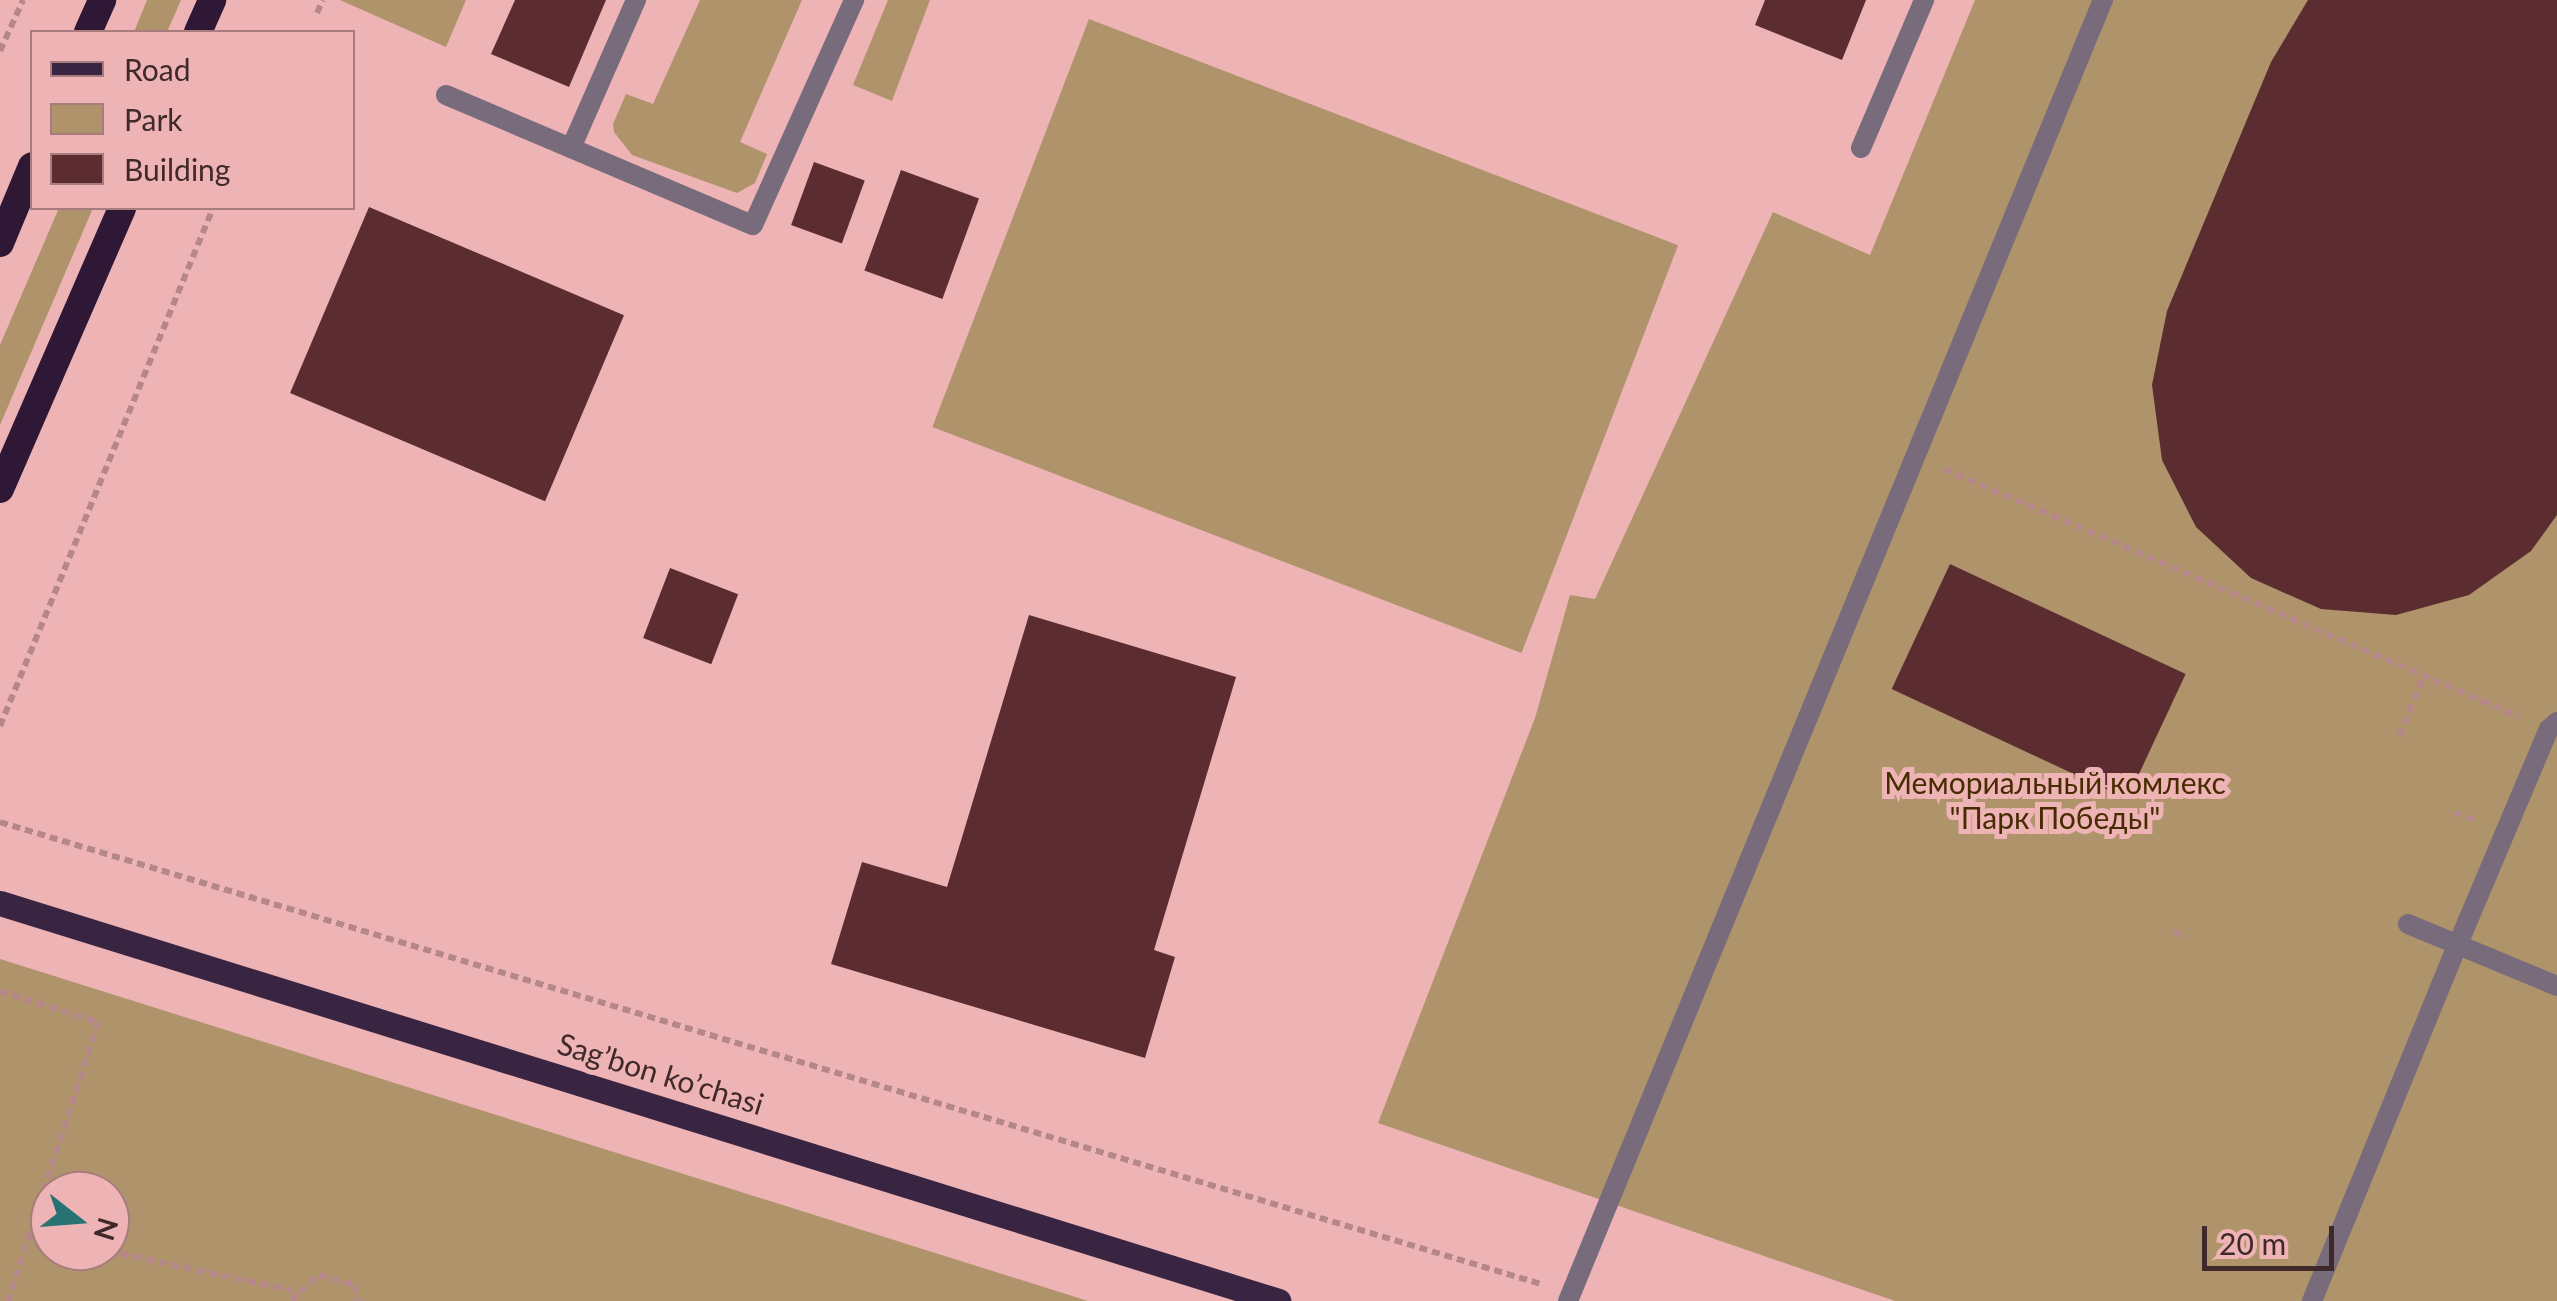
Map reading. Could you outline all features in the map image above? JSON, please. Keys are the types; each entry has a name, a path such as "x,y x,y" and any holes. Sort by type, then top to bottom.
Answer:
{"highway":[{"path":"89,30 102,0"},
{"path":"199,30 212,0"},
{"path":"0,243 30,171"},
{"path":"0,490 121,210"}],"main road":[{"name":"Sag’bon ko’chasi","path":"8,903 1279,1301"}],"street":[{"path":"571,148 636,0"},
{"path":"446,95 753,226 854,0"},
{"path":"1861,148 1924,0"},
{"path":"1570,1297 2103,0"},
{"path":"2312,1301 2458,944 2553,726"},
{"path":"2408,924 2557,986"}],"path":[{"path":"0,51 22,0"},
{"path":"317,13 323,0"},
{"path":"0,726 212,210"},
{"path":"1918,458 2424,675 2553,726"},
{"path":"2399,736 2424,675"},
{"path":"0,822 1570,1297"},
{"path":"2172,932 2187,936"},
{"path":"0,991 98,1022 50,1171"},
{"path":"8,1301 30,1234"},
{"path":"130,1256 300,1292"},
{"path":"292,1301 320,1274 355,1285 358,1301"}],"green space":[{"path":"147,0 181,0 168,30 135,30"},
{"path":"340,0 466,0 446,47"},
{"path":"700,0 802,0 740,142 767,154 755,183 737,193 632,155 614,132 613,124 626,94 653,104"},
{"path":"888,0 930,0 892,101 853,85"},
{"name":"Мемориальный комлекс \"Парк Победы\"","path":"1975,0 2557,0 2557,1301 1895,1301 1378,1123 1535,718 1570,595 1595,599 1773,212 1870,255"},
{"path":"1089,19 1678,245 1521,653 932,427"},
{"path":"58,210 92,210 0,425 0,345"},
{"path":"0,959 1088,1301 0,1301"}],"building":[{"path":"515,0 606,0 569,87 491,54"},
{"path":"1765,0 1866,0 1842,60 1755,25"},
{"path":"2308,0 2557,0 2557,515 2531,551 2469,595 2396,615 2321,609 2251,578 2196,527 2162,460 2152,385 2167,311 2271,62"},
{"path":"814,162 865,180 842,243 791,225"},
{"path":"901,170 979,198 942,299 864,271"},
{"path":"369,207 624,315 545,501 290,393"},
{"path":"1950,564 2186,674 2127,799 1892,689"},
{"path":"670,568 738,594 711,664 643,638"},
{"path":"1029,615 1236,677 1154,950 1175,957 1145,1058 831,964 862,862 947,887"}]}
